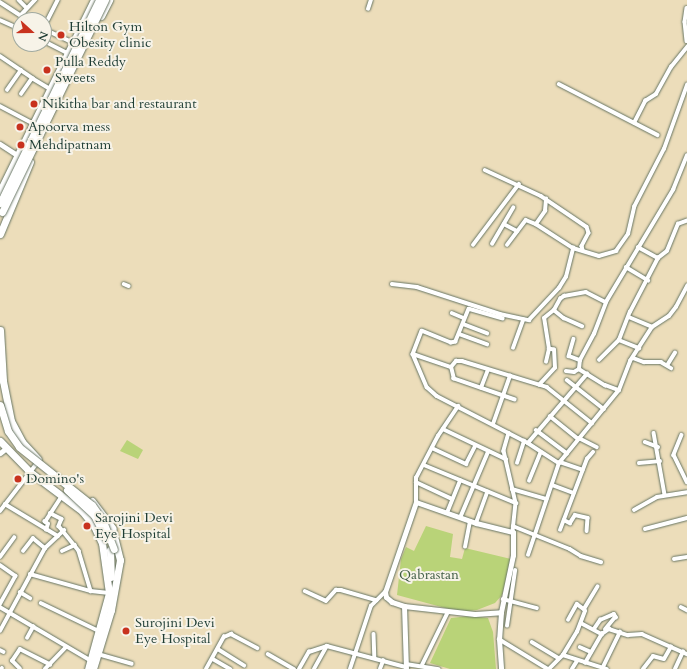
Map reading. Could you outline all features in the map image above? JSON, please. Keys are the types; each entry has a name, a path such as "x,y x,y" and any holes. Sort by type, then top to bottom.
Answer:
{"highway":[{"path":"0,191 32,123 69,54 94,0"},
{"path":"0,203 99,0"},
{"path":"0,216 105,0"},
{"path":"0,234 8,210 68,81 109,0"},
{"path":"58,75 68,81"},
{"path":"0,330 3,381 11,421 22,442 42,462 92,500 112,528 120,560 98,654 93,669"},
{"path":"0,405 8,431 19,447 92,505 104,521 112,550 112,593 88,669"},
{"path":"0,424 10,442 23,458 88,508 99,523 112,550"},
{"path":"1,446 33,474 82,511 94,526 102,542 112,593"},
{"path":"33,474 42,462"}],"street":[{"path":"19,0 27,8"},
{"path":"24,12 35,0"},
{"path":"52,12 58,0"},
{"path":"368,9 371,0"},
{"path":"0,2 15,12"},
{"path":"687,8 685,22 687,41"},
{"path":"0,20 12,26"},
{"path":"52,32 74,43"},
{"path":"52,45 69,54"},
{"path":"634,123 645,101 656,94 671,67 687,47"},
{"path":"0,56 51,89"},
{"path":"8,90 21,70"},
{"path":"21,94 33,78"},
{"path":"558,84 658,135"},
{"path":"507,245 526,220 536,224 573,248 599,256 609,255 623,245 631,225 634,207 664,149 687,84"},
{"path":"0,106 32,123"},
{"path":"0,144 17,155"},
{"path":"579,369 580,360 594,334 606,302 673,190 687,156"},
{"path":"485,170 519,184 546,199 587,227 589,233 582,246 582,250"},
{"path":"473,245 519,184"},
{"path":"536,224 545,211 546,199"},
{"path":"492,244 513,208"},
{"path":"599,360 619,340 658,258 667,251 678,224 686,221"},
{"path":"504,224 517,231"},
{"path":"638,247 658,258"},
{"path":"392,284 422,288 523,320 532,318 543,303 559,288 566,277 573,248"},
{"path":"626,267 648,280"},
{"path":"124,284 129,286"},
{"path":"528,555 536,535 559,462 619,390 633,358 652,327 669,316 676,307 687,286"},
{"path":"546,362 549,349 544,323 545,315 552,310 564,296 586,292 606,302"},
{"path":"503,318 471,309 464,318 456,342 451,343 422,331 413,354 428,387 437,396 493,424 559,462 583,470"},
{"path":"552,310 564,318 582,326"},
{"path":"452,313 464,318"},
{"path":"629,317 652,327"},
{"path":"513,348 523,320"},
{"path":"462,324 487,333"},
{"path":"459,334 487,344"},
{"path":"574,339 569,356 580,360"},
{"path":"619,340 639,348"},
{"path":"540,386 555,368 554,350 549,349"},
{"path":"668,364 675,353"},
{"path":"413,354 451,367"},
{"path":"633,358 644,362 668,364 671,368"},
{"path":"451,367 456,361 462,361 540,386 565,401 592,423"},
{"path":"451,367 454,379 515,400"},
{"path":"566,371 574,372 579,369"},
{"path":"579,369 605,385 619,390"},
{"path":"481,388 488,370"},
{"path":"517,463 526,442 565,401 587,374"},
{"path":"493,424 505,397 510,376"},
{"path":"567,380 604,409"},
{"path":"350,669 371,606 385,592 416,502 416,482 432,448 458,406"},
{"path":"550,416 578,438 596,447"},
{"path":"443,429 475,446 506,459"},
{"path":"536,430 567,453"},
{"path":"501,669 499,639 501,612 512,555 512,532 516,503 504,451 509,433"},
{"path":"654,433 658,447 665,495"},
{"path":"682,435 674,455 687,482"},
{"path":"645,442 658,447"},
{"path":"432,448 466,464 475,446"},
{"path":"460,518 488,452"},
{"path":"529,481 541,452"},
{"path":"560,530 583,470 593,452"},
{"path":"638,463 660,461"},
{"path":"424,465 473,487 516,503"},
{"path":"0,510 33,474"},
{"path":"446,513 460,481"},
{"path":"416,482 452,499"},
{"path":"552,485 574,493"},
{"path":"512,489 547,499"},
{"path":"465,547 473,522 487,492"},
{"path":"634,510 665,495 687,492"},
{"path":"46,530 48,524 45,522 62,495"},
{"path":"416,502 460,518 512,532"},
{"path":"5,504 58,536"},
{"path":"50,513 62,519 59,526 64,530 75,545 91,591"},
{"path":"564,520 570,523 575,515 588,518 587,532"},
{"path":"645,529 687,518"},
{"path":"513,526 581,556 601,562"},
{"path":"0,631 45,548 64,530"},
{"path":"0,557 14,538"},
{"path":"23,552 33,538 45,548"},
{"path":"62,551 75,545"},
{"path":"674,559 687,557"},
{"path":"0,565 16,576 0,606 10,614 90,660"},
{"path":"507,626 515,571"},
{"path":"30,574 91,591 112,593"},
{"path":"499,639 549,669 563,655 581,623 584,609 597,587"},
{"path":"305,591 326,601 336,590 377,600"},
{"path":"20,592 30,598"},
{"path":"385,592 386,597 392,602 404,606 476,614 501,612"},
{"path":"503,599 537,608"},
{"path":"41,603 100,631"},
{"path":"568,620 577,604 584,609"},
{"path":"404,606 406,667"},
{"path":"422,665 448,612"},
{"path":"585,663 602,634 616,617 614,614 600,620 594,629"},
{"path":"581,623 602,634"},
{"path":"27,638 33,627"},
{"path":"606,630 628,635 642,634 685,653 675,669"},
{"path":"563,655 585,663 591,667 604,669 620,632"},
{"path":"206,669 224,637 231,634 257,648"},
{"path":"374,634 375,658"},
{"path":"532,642 559,658"},
{"path":"314,669 327,646"},
{"path":"299,669 308,652 327,646 355,652 406,667 422,665 439,669"},
{"path":"45,669 66,647"},
{"path":"580,647 591,652"},
{"path":"643,669 653,656 664,659 671,647"},
{"path":"20,669 12,661 20,649 50,664"},
{"path":"218,649 244,665"},
{"path":"0,650 4,652"},
{"path":"98,654 132,664"},
{"path":"268,654 294,669"},
{"path":"213,659 230,669"},
{"path":"380,669 383,661"},
{"path":"572,669 577,661"}],"green space":[{"path":"127,440 143,450 138,459 120,451"},
{"name":"Qabrastan","path":"426,526 453,534 450,557 462,559 465,548 511,559 502,595 495,603 477,610 460,612 397,595 401,559 406,547 414,551"},
{"name":"Qabrastan","path":"470,616 488,618 493,632 496,669 450,669 430,663 451,618"}],"place":[{"name":"Hilton Gym Obesity clinic","path":"61,35"},
{"name":"Pulla Reddy Sweets","path":"47,70"},
{"name":"Nikitha bar and restaurant","path":"34,104"},
{"name":"Apoorva mess","path":"20,127"},
{"name":"Mehdipatnam","path":"21,145"},
{"name":"Domino's","path":"18,479"},
{"name":"Sarojini Devi Eye Hospital","path":"87,526"},
{"name":"Surojini Devi Eye Hospital","path":"126,631"}]}
